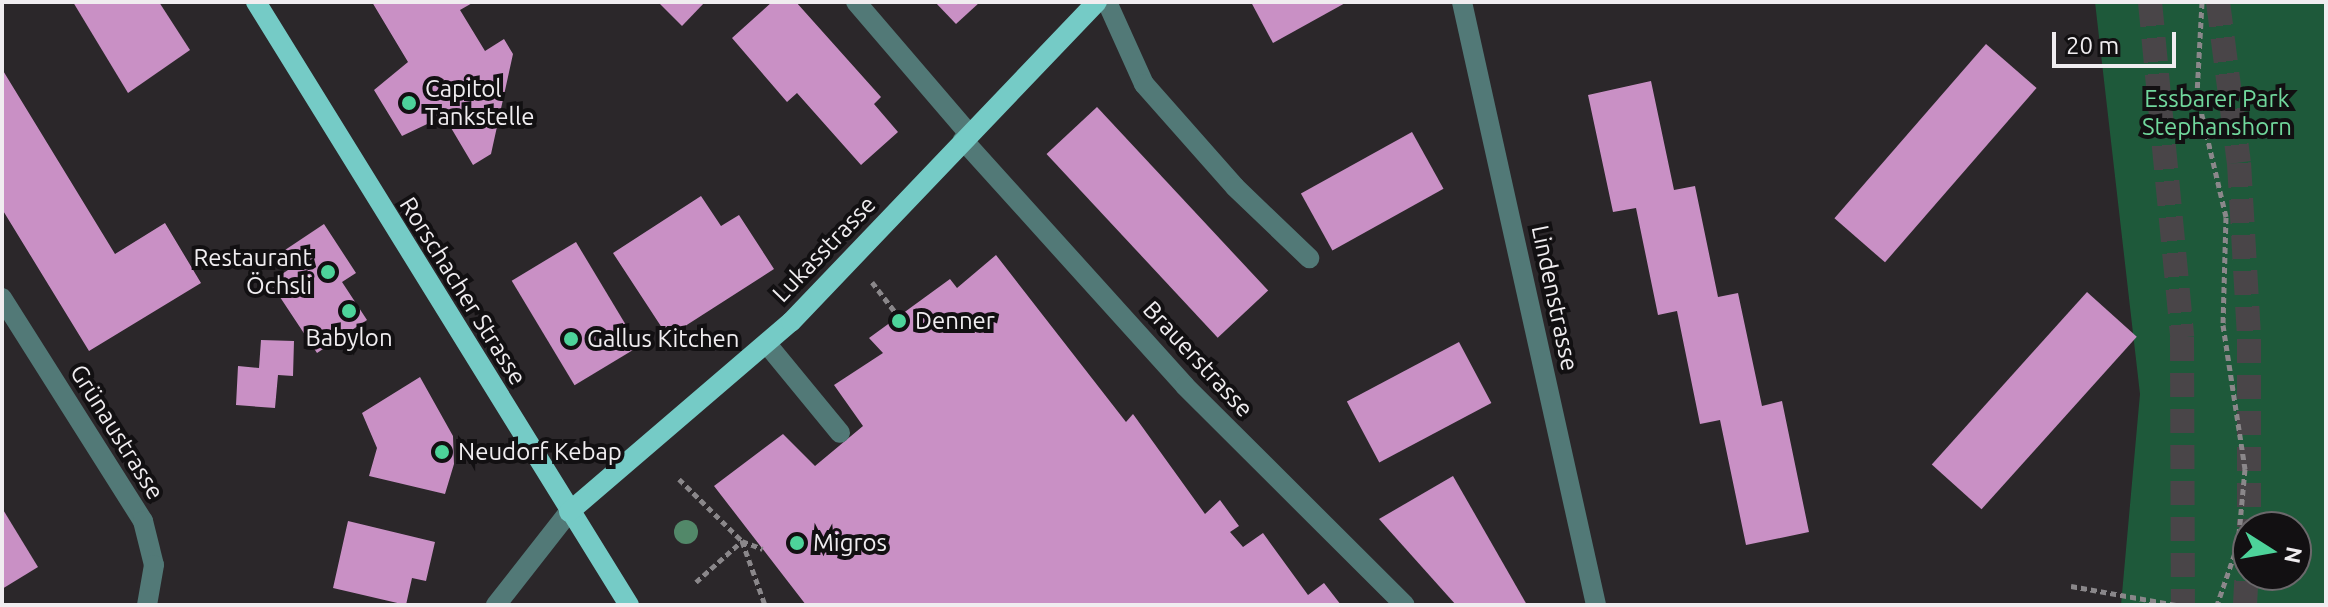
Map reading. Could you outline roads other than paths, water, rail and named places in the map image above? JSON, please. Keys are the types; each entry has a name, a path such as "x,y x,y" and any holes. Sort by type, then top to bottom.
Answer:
{"main road":[{"name":"Rorschacher Strasse","path":"256,2 629,605"},
{"name":"Lukasstrasse","path":"569,512 767,344 1097,2"}],"street":[{"name":"Brauerstrasse","path":"856,2 966,137 1185,386 1405,605"},
{"path":"1107,2 1144,84 1235,187 1309,258"},
{"name":"Lindenstrasse","path":"1462,2 1596,605"},
{"name":"Grünaustrasse","path":"2,298 143,521 154,565 147,605"},
{"path":"767,344 840,433"},
{"path":"496,605 569,512"}],"tunnel":[{"path":"2150,2 2182,337 2183,605"},
{"path":"2218,2 2239,163 2249,339 2249,511"},
{"path":"2245,605 2246,591"}],"place":[{"name":"Capitol Tankstelle","path":"409,103"},
{"name":"Restaurant Öchsli","path":"328,272"},
{"name":"Babylon","path":"349,311"},
{"name":"Denner","path":"899,321"},
{"name":"Gallus Kitchen","path":"571,339"},
{"name":"Neudorf Kebap","path":"442,452"},
{"name":"Migros","path":"797,543"}],"park label":[{"name":"Essbarer Park Stephanshorn","path":"2217,113"}]}
